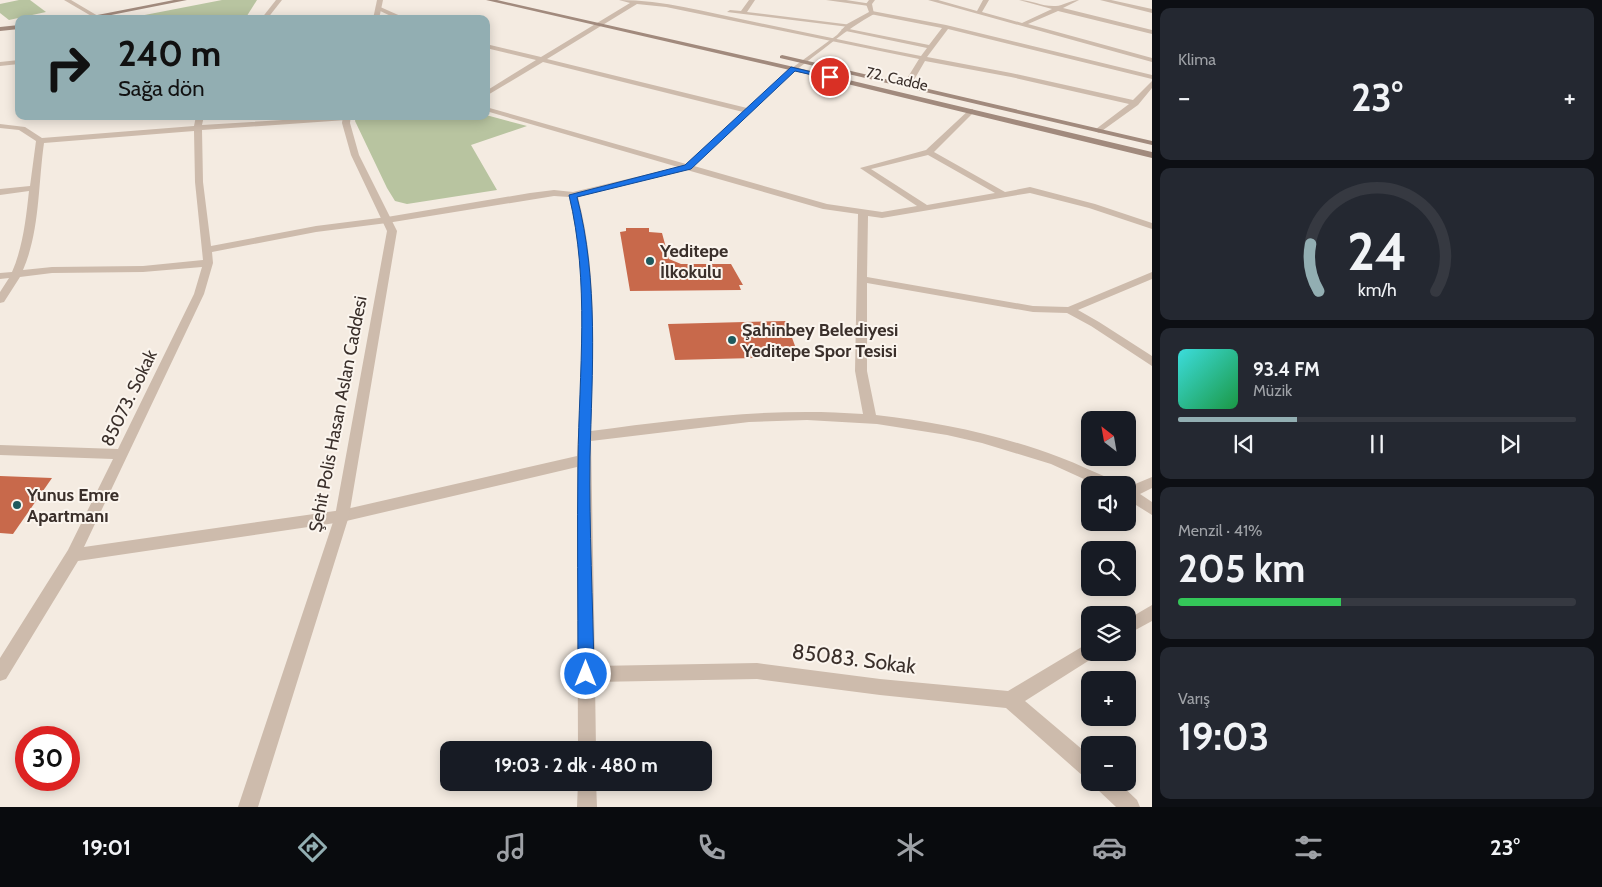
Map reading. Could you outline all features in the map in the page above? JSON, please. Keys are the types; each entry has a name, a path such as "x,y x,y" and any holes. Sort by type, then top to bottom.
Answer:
{"main road":[{"path":"101,15 184,0"},
{"name":"72. Cadde","path":"489,0 794,69 1152,155"},
{"path":"514,0 757,52"},
{"path":"0,29 15,27"},
{"path":"776,56 907,85 1152,144"}],"street":[{"path":"67,0 93,15"},
{"path":"267,15 279,0"},
{"path":"377,15 380,0"},
{"path":"622,0 743,13 847,28 931,47"},
{"path":"743,13 752,0"},
{"path":"829,0 870,2 872,12"},
{"path":"931,0 1152,60"},
{"path":"979,12 986,0"},
{"path":"1022,0 1152,32"},
{"path":"1022,26 1076,0"},
{"path":"1103,0 1152,11"},
{"path":"490,92 637,1"},
{"path":"665,5 923,58 1011,74 1135,103"},
{"path":"378,8 394,15"},
{"path":"206,250 316,228 387,220 530,196 554,193 573,195 688,167 794,69 847,28 872,12 946,27 1152,77"},
{"path":"907,85 923,58 946,27"},
{"path":"490,47 748,111"},
{"path":"0,64 15,62"},
{"path":"1099,131 1135,103 1152,83"},
{"path":"490,110 826,207 882,215 1030,190 1092,206 1152,226"},
{"path":"926,208 864,168 929,152 970,111"},
{"path":"40,141 199,122 258,120"},
{"name":"Şehit Polis Hasan Aslan Caddesi","path":"248,807 342,516 392,232 355,155 346,120"},
{"name":"85073. Sokak","path":"0,673 73,555 200,294 208,263 199,182 199,122"},
{"path":"0,126 10,126 25,130 34,134 40,141"},
{"path":"0,300 17,274 31,220 36,162 40,141"},
{"path":"929,152 1004,194"},
{"path":"0,192 34,188"},
{"path":"573,195 581,227 588,323 584,460 587,741"},
{"path":"863,212 861,371 872,420"},
{"path":"0,276 52,270 143,269 208,263"},
{"path":"862,279 1033,308 1069,310 1151,277"},
{"path":"1069,310 1095,324 1152,361"},
{"path":"585,437 772,416 846,417 921,426 983,438 1048,458 1089,476"},
{"path":"0,450 122,454"},
{"path":"73,555 342,516 584,460"},
{"path":"1136,489 1152,482"},
{"path":"1136,498 1152,509"},
{"path":"1136,622 1152,612"},
{"path":"1081,656 1010,700 1081,761"},
{"name":"85083. Sokak","path":"586,674 757,671 880,687 1010,700"},
{"path":"587,791 587,807"},
{"path":"1113,791 1130,807"}],"green space":[{"path":"30,0 46,12 32,15 15,15 15,19 9,20 0,13 0,4"},
{"path":"222,0 257,0 248,15 145,15"},
{"path":"490,116 527,126 471,145 497,190 407,204 395,201 355,121 490,120"}],"building":[{"name":"Yeditepe İlkokulu","path":"626,228 649,228 649,232 662,233 669,259 681,264 731,264 743,285 739,285 741,290 630,291 620,232 626,231"},
{"name":"Şahinbey Belediyesi Yeditepe Spor Tesisi","path":"786,321 799,357 675,360 668,324"},
{"name":"Yunus Emre Apartmanı","path":"0,476 52,478 13,534 0,533"}],"place":[{"name":"Yeditepe İlkokulu","path":"650,261"},
{"name":"Şahinbey Belediyesi Yeditepe Spor Tesisi","path":"732,340"},
{"name":"Yunus Emre Apartmanı","path":"17,505"}],"route":[{"path":"586,674 584,460 588,323 581,227 573,195 688,167 794,69 830,77"}]}
